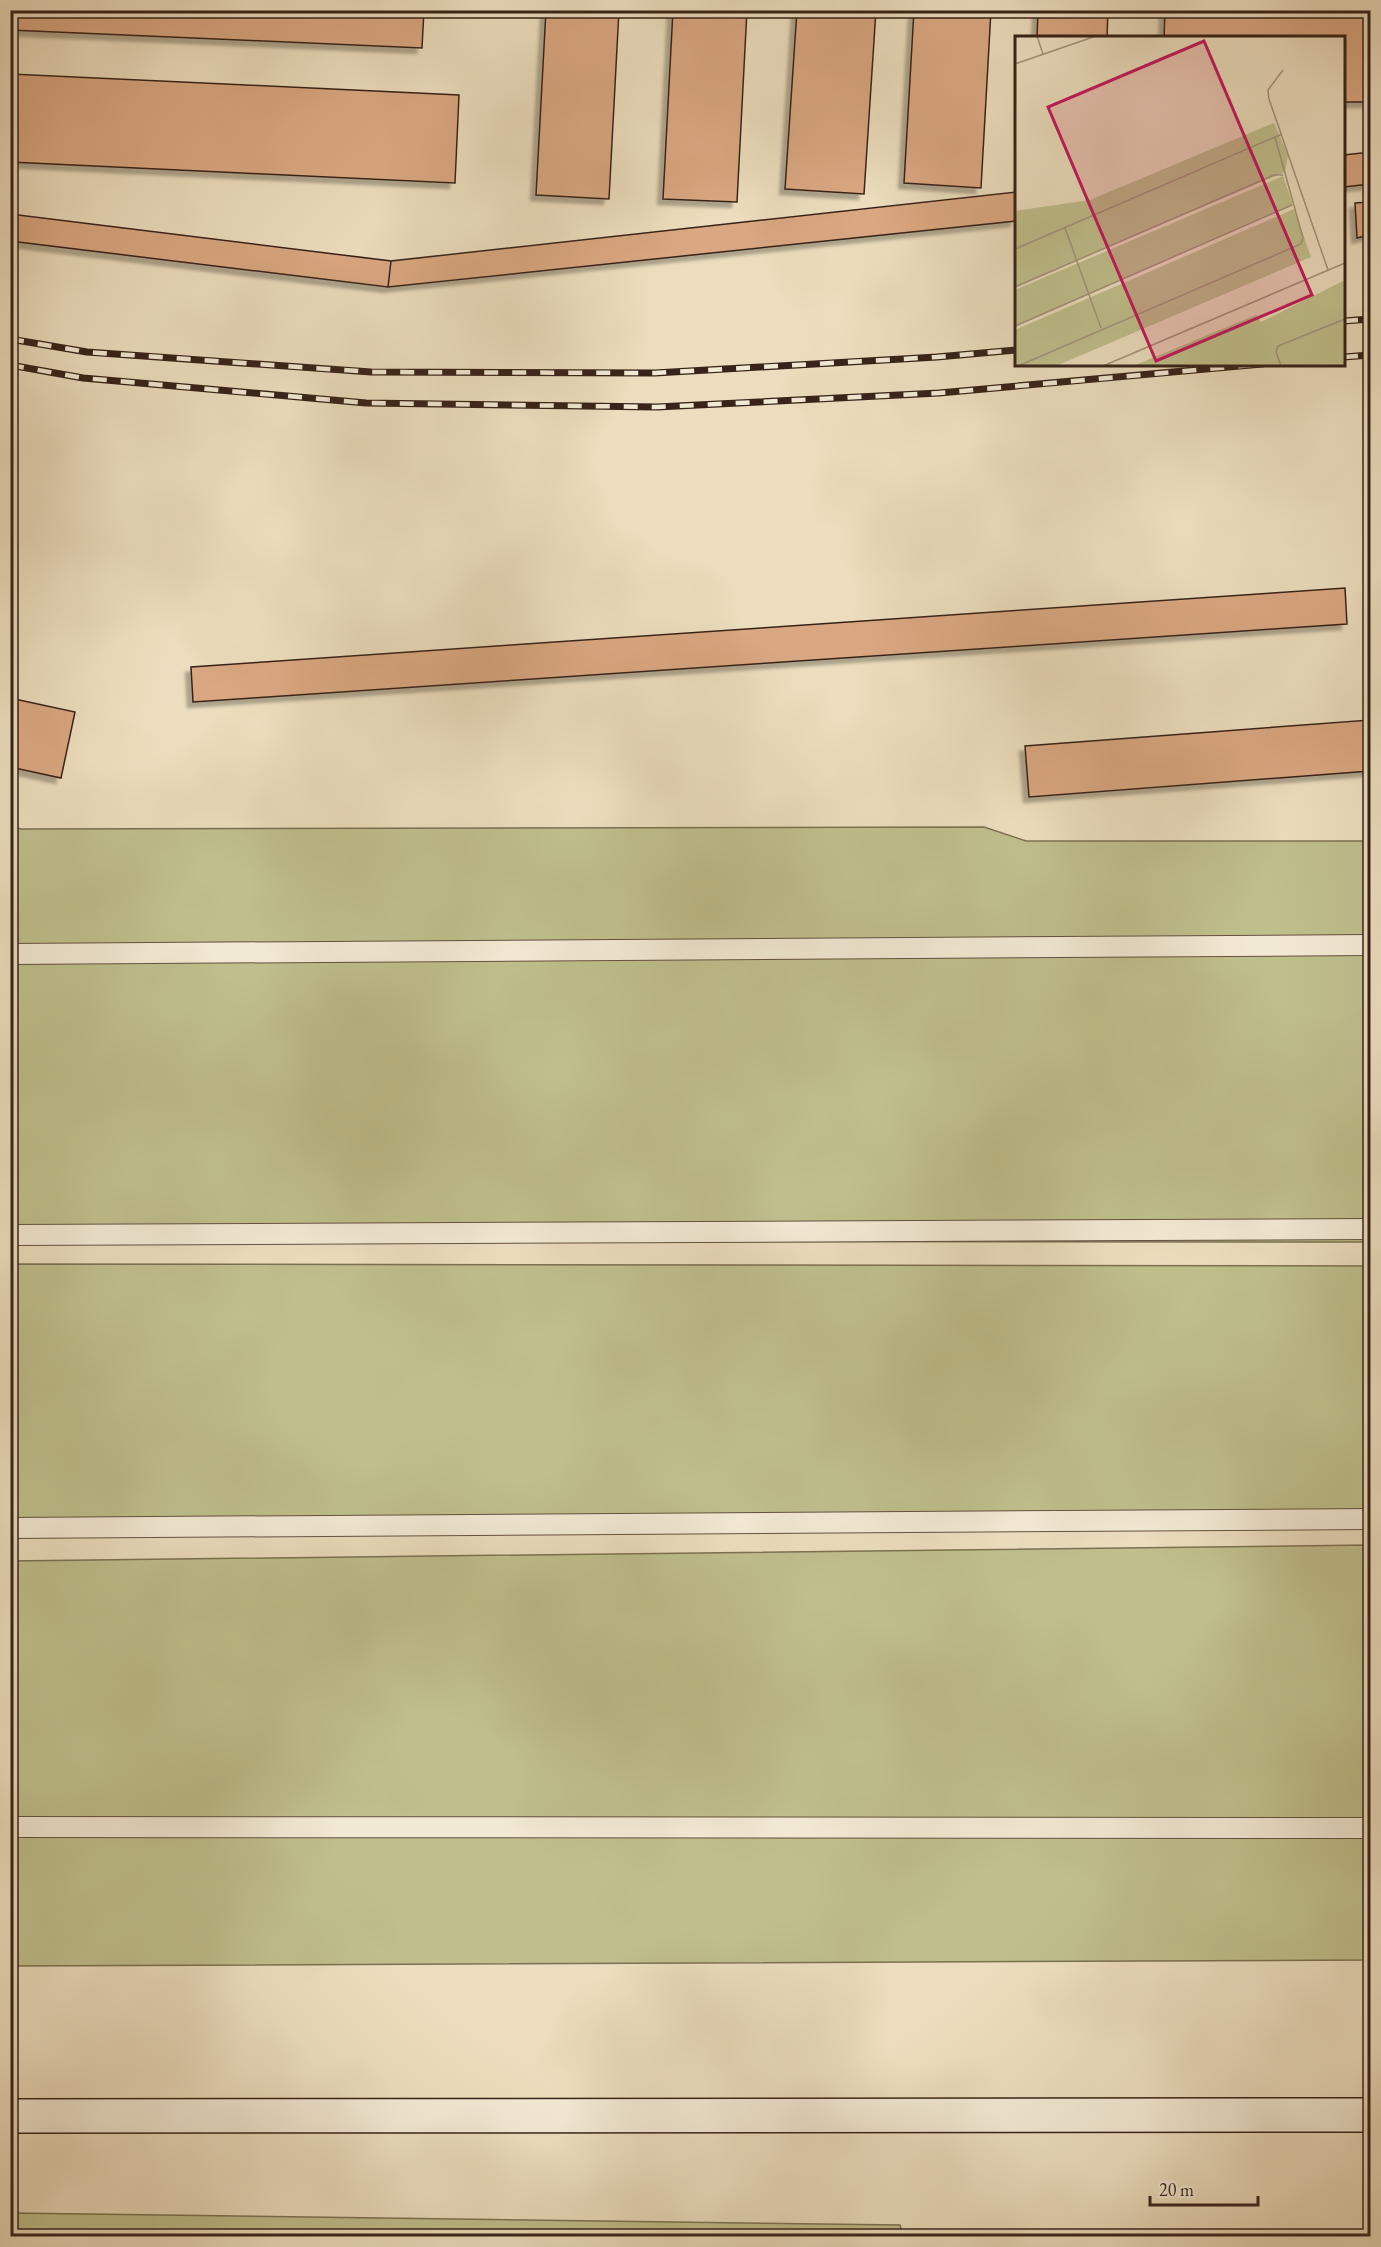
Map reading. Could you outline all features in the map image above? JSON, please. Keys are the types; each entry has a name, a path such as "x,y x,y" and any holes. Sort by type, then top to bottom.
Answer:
{"main road":[{"path":"10,2116 1371,2115"}],"lane":[{"path":"10,954 1371,945"},
{"path":"10,1235 1371,1229"},
{"path":"10,1528 1371,1519"},
{"path":"10,1827 1371,1828"}],"green space":[{"path":"10,826 21,829 984,827 1026,841 1370,841 1370,1242 11,1241"},
{"path":"10,1264 1370,1266 1370,1516 11,1537"},
{"path":"1370,1545 1370,1960 11,1966 10,1561"},
{"path":"11,2213 900,2225 903,2236 11,2236"}],"building":[{"path":"10,10 424,10 422,48 10,30"},
{"path":"546,10 619,10 609,199 536,195"},
{"path":"673,10 747,10 737,202 663,199"},
{"path":"797,10 876,10 864,194 785,189"},
{"path":"914,10 991,10 981,188 904,183"},
{"path":"1038,10 1108,10 1107,36 1037,36"},
{"path":"1165,10 1370,10 1370,102 1345,102 1345,36 1164,36"},
{"path":"10,74 459,95 455,183 10,162"},
{"path":"1370,152 1370,184 1345,187 1345,155"},
{"path":"1015,192 1015,221 388,287 391,261"},
{"path":"1370,202 1370,235 1357,238 1355,203"},
{"path":"10,214 391,261 388,287 10,241"},
{"path":"1345,588 1347,624 193,702 191,667"},
{"path":"10,698 75,712 61,778 10,767"},
{"path":"1370,720 1370,771 1029,797 1025,746"}],"railway":[{"path":"1345,321 1370,319"},
{"path":"10,339 87,352 371,372 655,373 937,357 1015,350"},
{"path":"1345,357 1370,355"},
{"path":"10,365 83,378 366,403 657,407 939,393 1240,366"}]}
